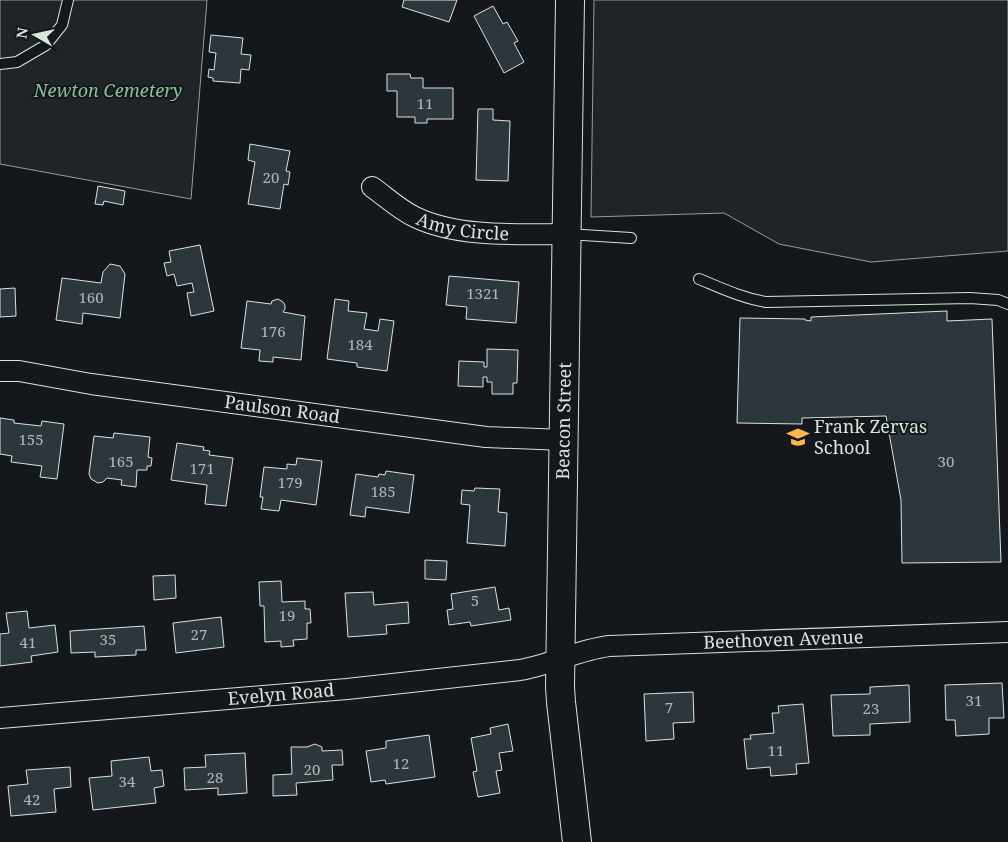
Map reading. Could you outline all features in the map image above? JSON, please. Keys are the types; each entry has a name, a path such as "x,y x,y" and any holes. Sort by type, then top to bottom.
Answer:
{"main road":[{"name":"Beacon Street","path":"570,0 560,658 561,702 576,842"}],"street":[{"name":"Amy Circle","path":"372,187 408,213 440,226 481,232 566,234"},
{"name":"Paulson Road","path":"0,371 19,371 91,384 486,437 564,440"},
{"name":"Beethoven Avenue","path":"560,658 595,648 625,645 1008,632"},
{"name":"Evelyn Road","path":"0,718 357,688 520,670 560,658"}],"lane":[{"path":"0,64 17,62 46,44 62,26 68,0"},
{"path":"566,234 631,238"},
{"path":"699,278 737,295 766,302 970,298 998,300 1008,304"}],"green space":[{"name":"Newton Cemetery","path":"0,0 207,0 191,199 0,164"},
{"path":"594,0 1008,0 1008,251 871,262 779,244 724,213 591,217"}],"building":[{"path":"404,0 457,0 449,22 402,7"},
{"path":"493,6 503,24 507,22 518,41 514,43 524,62 504,73 474,16"},
{"path":"211,35 243,38 241,54 251,55 249,70 241,69 240,83 213,81 213,78 208,77 209,69 214,70 216,53 209,52"},
{"path":"387,74 410,74 411,78 423,78 423,88 453,88 453,119 427,119 427,123 415,123 415,117 397,117 397,91 387,91"},
{"path":"478,109 493,109 493,120 510,121 508,181 476,180"},
{"path":"250,144 290,151 286,171 290,172 288,185 284,184 280,209 248,204 255,162 248,160"},
{"path":"98,186 125,191 123,205 104,201 103,205 95,204"},
{"path":"200,245 214,311 191,316 187,293 194,292 192,283 177,286 174,274 167,276 164,263 171,262 169,251"},
{"path":"110,264 120,266 125,274 120,318 83,313 82,324 56,320 62,278 101,283 103,272"},
{"path":"449,276 519,282 516,323 466,319 467,307 446,305"},
{"path":"15,288 16,316 0,317 0,289"},
{"path":"278,299 285,305 283,312 305,316 301,360 273,357 273,362 259,361 260,350 241,348 247,301 271,304 272,301"},
{"path":"335,299 349,301 348,311 367,313 364,329 378,331 380,319 394,321 387,371 357,367 357,363 327,359"},
{"path":"947,311 947,321 992,319 1001,562 902,563 901,500 886,416 802,418 802,424 737,423 740,318 805,319 811,321 811,317"},
{"path":"487,349 518,350 517,383 513,383 513,394 492,394 492,382 487,382 487,377 483,377 483,387 458,386 459,361 484,362 484,367 487,367"},
{"path":"0,418 14,420 14,423 41,426 42,421 64,424 57,479 40,477 42,466 11,462 12,456 0,454"},
{"path":"114,433 150,437 148,457 152,458 151,466 147,466 147,470 137,470 136,487 121,485 122,480 107,478 103,482 98,483 91,479 89,474 94,436 113,438"},
{"path":"177,443 204,447 203,450 210,451 209,455 233,458 226,506 205,504 207,485 171,480"},
{"path":"297,458 322,461 316,505 281,500 279,511 261,509 263,497 260,497 264,467 287,469 287,464 296,465"},
{"path":"386,471 414,475 409,513 366,507 365,517 350,515 356,474 378,477 379,474 385,475"},
{"path":"475,488 500,489 498,512 507,513 505,546 467,543 470,505 461,504 462,490 474,491"},
{"path":"425,560 447,561 446,580 425,579"},
{"path":"175,575 176,598 154,600 153,576"},
{"path":"281,581 282,602 305,601 305,609 310,609 311,623 307,623 307,639 293,640 294,646 281,647 281,641 265,642 264,606 260,606 259,582"},
{"path":"495,587 499,610 509,608 511,620 471,626 470,622 449,625 447,610 453,609 451,594"},
{"path":"373,592 374,605 408,602 409,623 386,625 387,634 348,637 345,593"},
{"path":"27,611 29,628 55,625 58,652 31,656 32,662 0,666 0,634 9,633 6,613"},
{"path":"221,617 224,647 176,653 173,623"},
{"path":"144,626 146,650 136,650 136,655 95,657 95,652 71,653 70,631"},
{"path":"1002,683 1004,718 989,718 989,734 956,736 955,720 946,720 945,685"},
{"path":"909,685 910,722 870,724 870,735 833,736 831,695 870,694 870,687"},
{"path":"693,692 694,722 673,723 674,739 646,741 644,694"},
{"path":"803,704 809,763 796,764 797,774 771,776 770,767 747,769 744,739 751,739 750,735 774,733 772,713 779,713 778,706"},
{"path":"508,724 513,751 499,753 502,770 496,771 500,793 478,797 473,772 477,771 471,738 491,734 490,728"},
{"path":"429,735 435,777 386,784 385,780 371,782 366,751 386,748 386,741"},
{"path":"315,744 322,747 322,751 342,750 343,765 332,765 333,780 296,783 297,795 273,796 273,775 292,774 291,747 307,747"},
{"path":"245,753 247,793 218,795 218,788 185,790 184,768 206,767 205,755"},
{"path":"149,757 151,771 162,770 164,786 154,788 156,803 93,810 89,778 112,776 111,761"},
{"path":"70,767 71,787 54,789 56,812 11,816 8,786 28,784 26,770"}],"place":[{"name":"Frank Zervas School","path":"798,437"}]}
